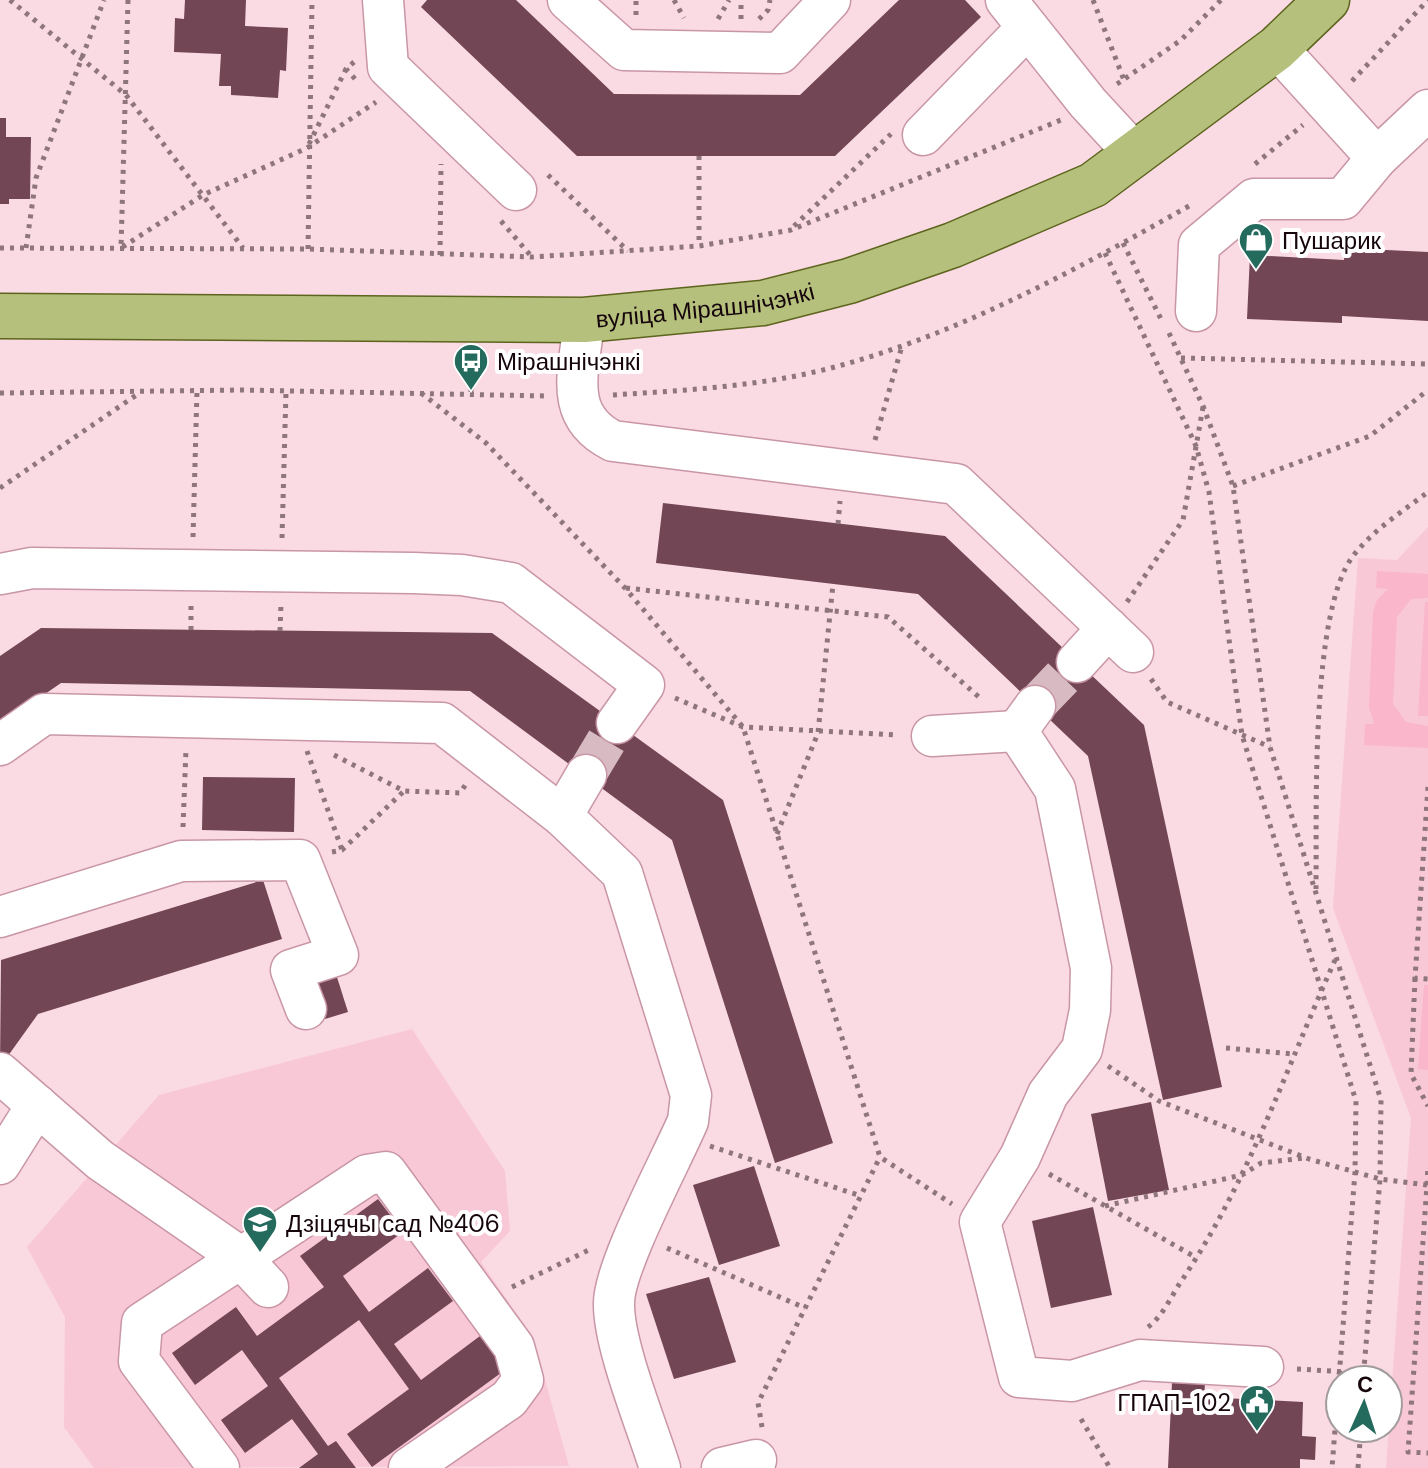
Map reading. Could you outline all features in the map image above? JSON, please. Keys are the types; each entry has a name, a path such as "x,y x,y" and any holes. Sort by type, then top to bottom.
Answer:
{"main road":[{"name":"вуліца Мірашнічэнкі","path":"0,316 584,320 763,303 849,281 953,245 1079,192 1136,155 1277,48 1327,0"}],"lane":[{"path":"383,0 388,67 516,190"},
{"path":"568,0 624,50 780,53 830,0"},
{"path":"923,135 1016,14 1088,103 1136,155"},
{"path":"1277,48 1377,158"},
{"path":"1196,311 1199,245 1254,199 1343,199 1377,158 1428,110"},
{"path":"584,320 577,397 584,419 597,433 613,441 956,484 1120,640 1077,662"},
{"path":"0,574 32,568 282,571 462,575 511,583 644,685 617,723"},
{"path":"0,745 44,714 188,717 298,729 442,723 562,816 622,873 691,1095 681,1137 637,1235 613,1301 618,1333 660,1468"},
{"path":"932,736 1026,718 1055,789 1091,968 1090,1010 1082,1049 1048,1094 1020,1157 980,1222 1019,1377 1072,1381 1140,1360 1263,1367"},
{"path":"562,816 586,775"},
{"path":"0,917 181,861 300,860 338,955 291,970 306,1009"},
{"path":"0,1073 100,1160 240,1257 268,1287"},
{"path":"0,1164 37,1105"},
{"path":"219,1468 139,1361 142,1323 367,1175 386,1172 514,1347 523,1380 509,1399 409,1468"}],"path":[{"path":"10,0 126,95 244,249"},
{"path":"26,248 36,178 104,0"},
{"path":"121,248 128,0"},
{"path":"308,249 307,148 312,0"},
{"path":"1093,0 1124,80"},
{"path":"0,248 308,249 532,257 699,246 791,230 1056,124 1181,40 1221,0"},
{"path":"307,148 346,69"},
{"path":"121,248 203,195 307,148 377,102"},
{"path":"699,156 699,246"},
{"path":"440,255 441,160"},
{"path":"1123,243 1203,406 1233,486 1270,747 1381,1100 1380,1179 1364,1364"},
{"path":"1105,253 1196,446 1209,492 1242,735 1356,1101 1355,1172 1340,1364"},
{"path":"877,432 902,345"},
{"path":"1181,358 1428,364"},
{"path":"192,570 197,390"},
{"path":"0,393 197,390 516,394"},
{"path":"1233,486 1370,436 1428,390"},
{"path":"282,571 286,391"},
{"path":"0,488 140,392"},
{"path":"420,393 486,443 625,588 743,727 880,1157 980,1222"},
{"path":"1203,406 1183,520 1120,640 1167,702 1270,747"},
{"path":"1316,894 1321,699 1329,616 1340,578 1353,556 1370,537 1428,492"},
{"path":"777,835 818,733 833,584"},
{"path":"625,588 888,617 1026,718"},
{"path":"644,685 743,727 818,733 932,736"},
{"path":"181,861 188,717"},
{"path":"298,729 404,791 460,793 485,757"},
{"path":"298,729 342,850"},
{"path":"1428,787 1411,1074 1428,1106"},
{"path":"300,860 342,850 404,791"},
{"path":"1143,1330 1153,1323 1197,1258 1261,1140 1293,1054 1336,959"},
{"path":"1415,978 1428,979"},
{"path":"1226,1048 1293,1054"},
{"path":"1082,1049 1159,1101 1309,1159 1380,1179 1428,1185"},
{"path":"681,1137 861,1196"},
{"path":"747,1457 758,1403 880,1157"},
{"path":"1020,1157 1197,1258"},
{"path":"1105,1206 1242,1175 1261,1163 1289,1158 1309,1159"},
{"path":"1428,1166 1408,1452 1428,1453"},
{"path":"637,1235 805,1308"},
{"path":"502,1292 595,1247"},
{"path":"1263,1367 1324,1371"},
{"path":"1081,1419 1110,1468"},
{"path":"1332,1468 1334,1444"},
{"path":"1358,1468 1360,1444"}],"shaded area":[{"path":"1428,527 1428,1468 1386,1468 1388,1444 1404,1444 1404,1364 1393,1364 1411,1118 1333,908 1358,558 1397,560"},
{"path":"1377,571 1428,574 1428,598 1411,599 1397,617 1393,704 1406,722 1428,726 1428,748 1364,745 1365,724 1374,724 1369,707 1373,612 1377,600 1388,589 1376,588"},
{"path":"1425,602 1428,602 1428,716 1418,716"},
{"path":"1424,985 1428,985 1428,1070 1418,1069"},
{"name":"Дзіцячы сад №406","path":"412,1029 505,1171 510,1231 481,1262 533,1337 569,1466 94,1468 64,1427 65,1317 27,1247 159,1095"}],"building":[{"path":"185,0 246,0 245,26 288,28 286,71 280,70 278,98 231,95 231,86 219,86 221,54 174,52 175,18 184,19"},
{"path":"427,0 516,0 614,94 800,95 899,0 965,0 981,17 835,156 577,156 421,7"},
{"path":"0,118 6,118 6,137 31,137 30,199 9,199 9,204 0,204"},
{"path":"1345,248 1428,252 1428,321 1342,316 1342,323 1247,319 1250,255 1344,260"},
{"path":"663,503 945,536 1144,725 1222,1087 1163,1100 1088,756 918,594 656,563"},
{"path":"41,628 492,633 723,800 833,1143 775,1163 672,840 470,691 61,683 0,725 0,656"},
{"path":"203,777 295,778 294,832 202,830"},
{"path":"263,880 282,939 38,1014 0,1067 1,960"},
{"path":"336,974 348,1012 325,1019 313,982"},
{"path":"1151,1102 1169,1190 1108,1201 1091,1114"},
{"path":"754,1166 780,1246 719,1265 693,1185"},
{"path":"378,1199 403,1232 343,1276 369,1312 428,1268 453,1301 394,1344 421,1380 480,1336 505,1370 372,1467 347,1434 409,1389 359,1320 279,1378 328,1446 336,1441 356,1468 299,1468 318,1454 292,1419 245,1453 221,1420 268,1386 242,1350 195,1385 172,1353 236,1307 257,1336 324,1287 300,1256"},
{"path":"1093,1207 1112,1295 1051,1308 1032,1221"},
{"path":"709,1277 736,1362 674,1379 646,1294"},
{"path":"1172,1383 1205,1384 1204,1397 1303,1402 1302,1436 1316,1437 1315,1460 1300,1459 1300,1468 1168,1468"}],"tunnel":[{"path":"1035,706 1077,662"},
{"path":"586,775 617,723"}],"place":[{"name":"Пушарик","path":"1256,271"},
{"name":"Мірашнічэнкі","path":"471,392"},
{"name":"Дзіцячы сад №406","path":"260,1254"},
{"name":"ГПАП-102","path":"1257,1433"}]}
